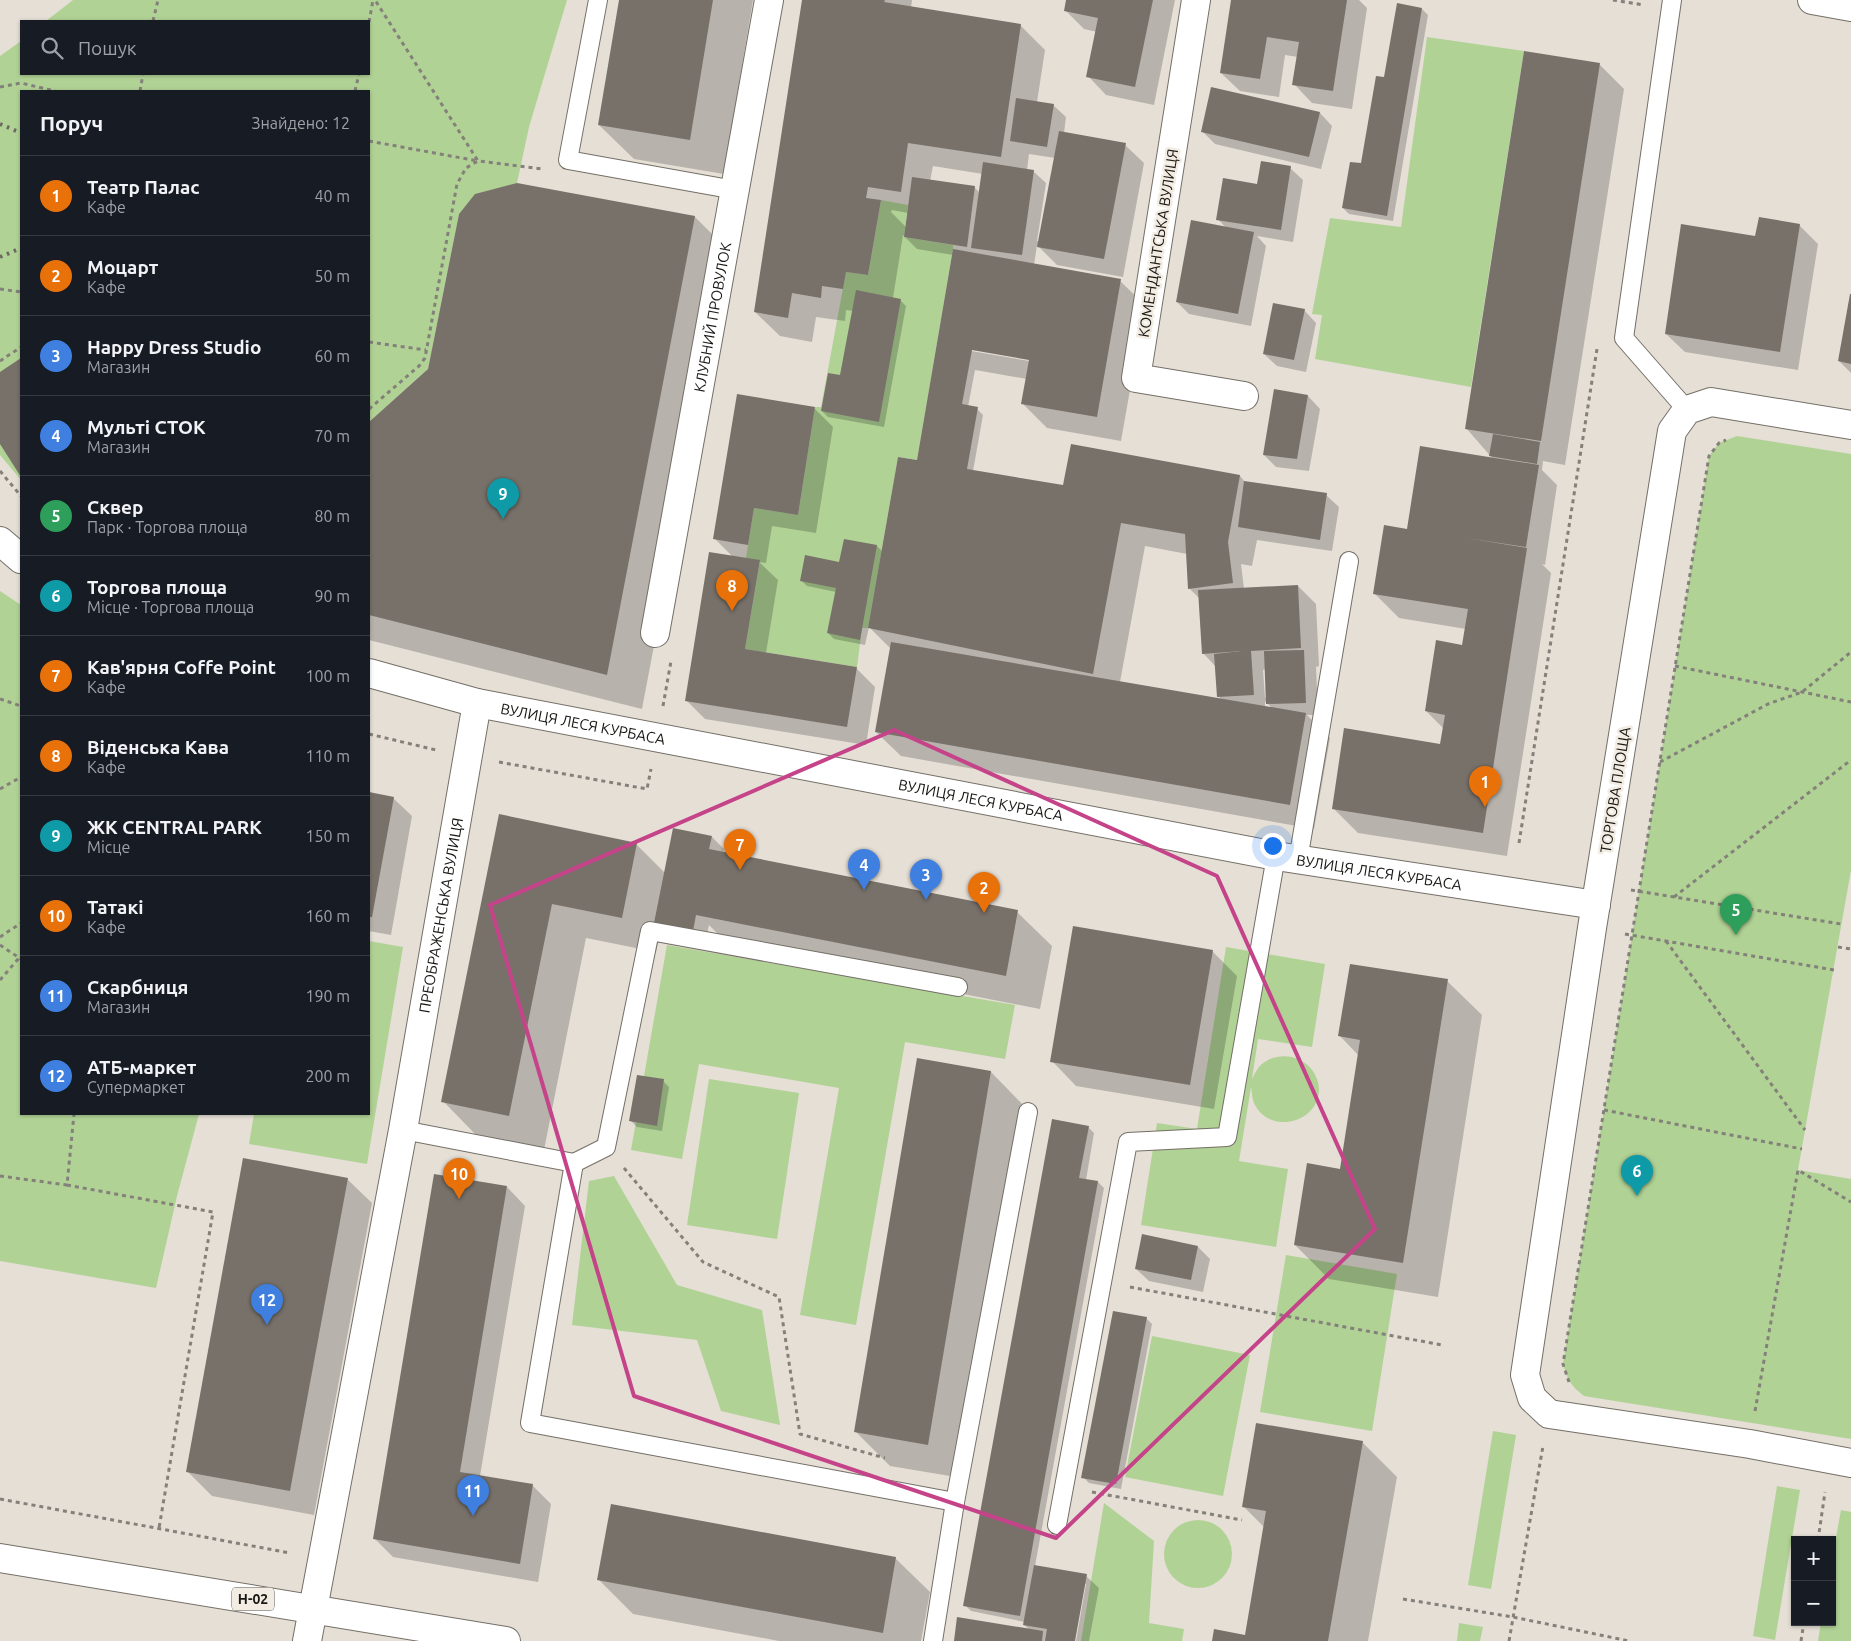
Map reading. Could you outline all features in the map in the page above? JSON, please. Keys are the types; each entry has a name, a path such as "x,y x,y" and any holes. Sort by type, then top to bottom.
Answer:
{"street":[{"name":"КЛУБНИЙ ПРОВУЛОК","path":"655,634 769,0"},
{"name":"КОМЕНДАНТСЬКА ВУЛИЦЯ","path":"1196,0 1136,378 1244,396"},
{"path":"1812,0 1851,7"},
{"path":"1688,410 1711,402 1851,425"},
{"name":"ТОРГОВА ПЛОЩА","path":"1549,1414 1532,1398 1525,1375 1596,906 1672,431 1688,410"},
{"path":"0,541 20,558"},
{"name":"ВУЛИЦЯ ЛЕСЯ КУРБАСА","path":"370,673 477,703 1287,858 1596,906"},
{"name":"ПРЕОБРАЖЕНСЬКА ВУЛИЦЯ","path":"313,1609 403,1130 477,703"},
{"path":"1549,1414 1750,1444 1841,1461"},
{"name":"Н-02","path":"0,1558 506,1641"},
{"path":"307,1641 313,1609"}],"lane":[{"path":"598,0 568,160 735,190"},
{"path":"1672,0 1624,338 1688,410"},
{"path":"1057,1525 1128,1142 1227,1137 1348,561"},
{"path":"403,1130 574,1163 606,1147 650,931 958,987"},
{"path":"933,1641 955,1502 1028,1112"},
{"path":"574,1163 530,1423 955,1502"}],"path":[{"path":"153,20 158,0"},
{"path":"369,20 374,0"},
{"path":"374,0 478,161"},
{"path":"1613,0 1652,6"},
{"path":"140,90 143,75"},
{"path":"355,90 358,75"},
{"path":"0,87 21,83 51,90"},
{"path":"370,141 478,161 555,170 568,160"},
{"path":"370,409 419,366 425,358 457,184 466,168 478,161"},
{"path":"0,289 20,292"},
{"path":"370,342 426,350"},
{"path":"1519,843 1598,343"},
{"path":"0,361 20,348"},
{"path":"1572,1387 1567,1379 1563,1364 1709,456"},
{"path":"0,471 20,495"},
{"path":"1660,762 1768,704 1802,692 1851,652"},
{"path":"1675,666 1851,702"},
{"path":"0,699 20,706"},
{"path":"1674,897 1851,760"},
{"path":"0,789 20,778"},
{"path":"1596,906 1639,891 1841,924"},
{"path":"1596,906 1632,935 1834,970"},
{"path":"0,937 20,925"},
{"path":"1666,940 1805,1130"},
{"path":"0,945 20,958 0,980"},
{"path":"1838,947 1851,949"},
{"path":"1604,1110 1802,1150"},
{"path":"67,1185 74,1115"},
{"path":"606,1147 703,1262 779,1296 800,1434 886,1458"},
{"path":"1750,1444 1798,1170 1851,1202"},
{"path":"0,1176 67,1185 213,1212 159,1528"},
{"path":"1102,1282 1442,1345"},
{"path":"1509,1641 1549,1414"},
{"path":"1819,1536 1841,1461"},
{"path":"1065,1486 1242,1520"},
{"path":"0,1499 322,1560"},
{"path":"1403,1598 1513,1617 1629,1641"},
{"path":"1801,1641 1803,1626"}],"highlighted area":[{"path":"894,730 1217,876 1375,1229 1056,1538 634,1396 490,905"}],"green space":[{"path":"73,0 567,0 529,127 517,183 476,194 459,214 428,369 370,421 370,90 20,90 20,479 0,455 0,56 20,42 20,75 370,75 370,20 47,20"},
{"path":"1427,37 1524,51 1471,387 1315,359 1322,315 1312,314 1330,218 1401,227"},
{"path":"881,200 908,205 904,237 953,245 953,249 917,460 898,457 868,628 862,628 857,667 745,649 760,561 746,558 754,508 798,515 815,407 821,407 846,272 868,275"},
{"path":"1737,436 1851,454 1851,870 1798,1170 1851,1179 1851,1439 1584,1396 1570,1382 1563,1364 1709,456 1719,443"},
{"path":"0,591 20,604 20,1115 199,1115 177,1196 156,1288 0,1261"},
{"path":"370,941 403,947 367,1164 249,1144 254,1115 370,1115"},
{"path":"667,945 1015,1005 1005,1059 905,1042 856,1325 800,1315 839,1088 699,1064 682,1159 631,1150"},
{"path":"1226,947 1325,964 1312,1047 1258,1039 1252,1079 1262,1064 1280,1056 1289,1057 1298,1059 1313,1071 1319,1089 1317,1101 1311,1110 1303,1117 1293,1121 1282,1122 1272,1120 1262,1114 1254,1103 1251,1087 1239,1161 1288,1169 1276,1247 1141,1225 1157,1123 1197,1129"},
{"path":"709,1079 799,1093 777,1239 687,1225"},
{"path":"614,1176 677,1285 762,1310 780,1425 721,1411 697,1340 572,1325 589,1181"},
{"path":"1286,1255 1397,1274 1372,1431 1260,1412"},
{"path":"1152,1336 1250,1355 1223,1496 1125,1477"},
{"path":"1493,1431 1516,1435 1491,1589 1468,1585"},
{"path":"1777,1486 1800,1490 1775,1640 1753,1636"},
{"path":"1104,1503 1154,1541 1149,1623 1184,1629 1182,1641 1081,1641"},
{"path":"1841,1510 1851,1512 1851,1641 1818,1641 1820,1626 1836,1626 1836,1537"},
{"path":"1198,1520 1211,1523 1222,1530 1229,1541 1232,1554 1229,1567 1222,1578 1211,1585 1198,1588 1185,1585 1174,1578 1167,1567 1164,1554 1167,1541 1174,1530 1185,1523"},
{"path":"1459,1623 1483,1627 1480,1641 1457,1641"}],"building":[{"path":"619,0 713,0 690,140 598,125"},
{"path":"802,0 885,0 884,2 1021,24 1001,157 908,143 901,192 868,187 866,198 881,200 868,275 846,272 843,289 822,286 821,298 792,293 788,318 754,312"},
{"path":"1066,0 1153,0 1135,87 1086,77 1098,18 1064,11"},
{"path":"1231,0 1347,0 1333,91 1292,85 1299,42 1267,37 1260,79 1220,73"},
{"path":"1397,3 1422,8 1387,216 1342,208 1350,162 1361,163 1376,76 1384,77"},
{"path":"1524,51 1600,63 1541,441 1465,429"},
{"path":"1211,87 1320,112 1309,157 1201,132"},
{"path":"1016,98 1054,104 1047,147 1010,141"},
{"path":"1059,131 1126,143 1104,259 1037,247"},
{"path":"1261,161 1291,166 1281,230 1216,220 1223,178 1257,184"},
{"path":"983,162 1034,170 1022,255 971,248"},
{"path":"912,177 975,186 967,247 904,237"},
{"path":"517,183 695,216 607,675 370,615 370,421 428,369 459,214 475,194"},
{"path":"1759,217 1800,224 1780,352 1665,334 1681,224 1755,236"},
{"path":"1191,220 1254,232 1238,314 1176,302"},
{"path":"953,249 1121,279 1097,417 1021,404 1029,360 972,350 962,404 978,407 967,469 1063,485 1071,444 1240,475 1228,542 1233,583 1188,589 1185,534 1121,523 1093,674 868,628 898,457 917,460"},
{"path":"856,290 901,299 879,422 821,411 828,373 840,375"},
{"path":"1851,294 1851,364 1838,361"},
{"path":"1273,303 1305,309 1294,360 1263,354"},
{"path":"20,359 20,475 0,444 0,372"},
{"path":"1274,389 1308,395 1297,459 1263,455"},
{"path":"737,394 815,407 798,515 754,508 748,545 713,539"},
{"path":"1493,434 1540,442 1537,464 1489,456"},
{"path":"1420,446 1539,465 1526,547 1466,538 1527,548 1483,833 1332,809 1344,728 1440,744 1445,715 1425,711 1436,640 1462,645 1468,609 1373,594 1384,525 1407,529"},
{"path":"1244,481 1327,493 1320,540 1238,527"},
{"path":"844,539 877,545 860,640 827,633 836,588 800,581 805,555 839,562"},
{"path":"709,552 760,560 745,649 857,667 847,727 685,701"},
{"path":"1298,585 1301,648 1251,651 1254,695 1217,697 1214,654 1242,651 1202,654 1198,590"},
{"path":"891,642 1306,713 1290,805 875,732"},
{"path":"1304,650 1306,703 1266,704 1264,651"},
{"path":"370,792 394,797 372,917 370,917"},
{"path":"499,814 637,843 622,918 552,904 509,1116 441,1102"},
{"path":"673,828 712,836 709,849 1018,910 1006,976 696,915 693,931 654,923"},
{"path":"1073,926 1213,950 1190,1085 1050,1062"},
{"path":"1350,964 1448,979 1403,1263 1294,1245 1307,1163 1340,1169 1360,1040 1338,1036"},
{"path":"917,1058 991,1071 928,1445 854,1432"},
{"path":"637,1075 664,1079 657,1126 629,1121"},
{"path":"1052,1119 1089,1126 1079,1178 1098,1181 1020,1616 963,1606"},
{"path":"243,1158 348,1178 290,1491 186,1472"},
{"path":"434,1174 507,1186 460,1472 533,1484 520,1564 373,1539"},
{"path":"1142,1234 1198,1246 1191,1280 1135,1269"},
{"path":"1113,1311 1147,1317 1116,1484 1081,1478"},
{"path":"1256,1423 1363,1441 1328,1641 1212,1641 1214,1629 1245,1635 1266,1511 1242,1507"},
{"path":"611,1504 896,1557 883,1633 597,1580"},
{"path":"1034,1565 1087,1574 1075,1641 1045,1641 1047,1629 1023,1625"},
{"path":"957,1617 1043,1631 1042,1641 954,1641"}],"railway":[{"path":"0,124 20,133"},
{"path":"0,257 20,248"}],"place":[{"name":"ЖК CENTRAL PARK","path":"503,519"},
{"name":"Віденська Кава","path":"732,611"},
{"name":"Театр Палас","path":"1485,807"},
{"name":"Кав'ярня Coffe Point","path":"740,870"},
{"name":"Мульті СТОК","path":"864,890"},
{"name":"Happy Dress Studio","path":"926,900"},
{"name":"Моцарт","path":"984,913"},
{"name":"Сквер","path":"1736,935"},
{"name":"Торгова площа","path":"1637,1196"},
{"name":"Татакі","path":"459,1199"},
{"name":"АТБ-маркет","path":"267,1325"},
{"name":"Скарбниця","path":"473,1516"}]}
